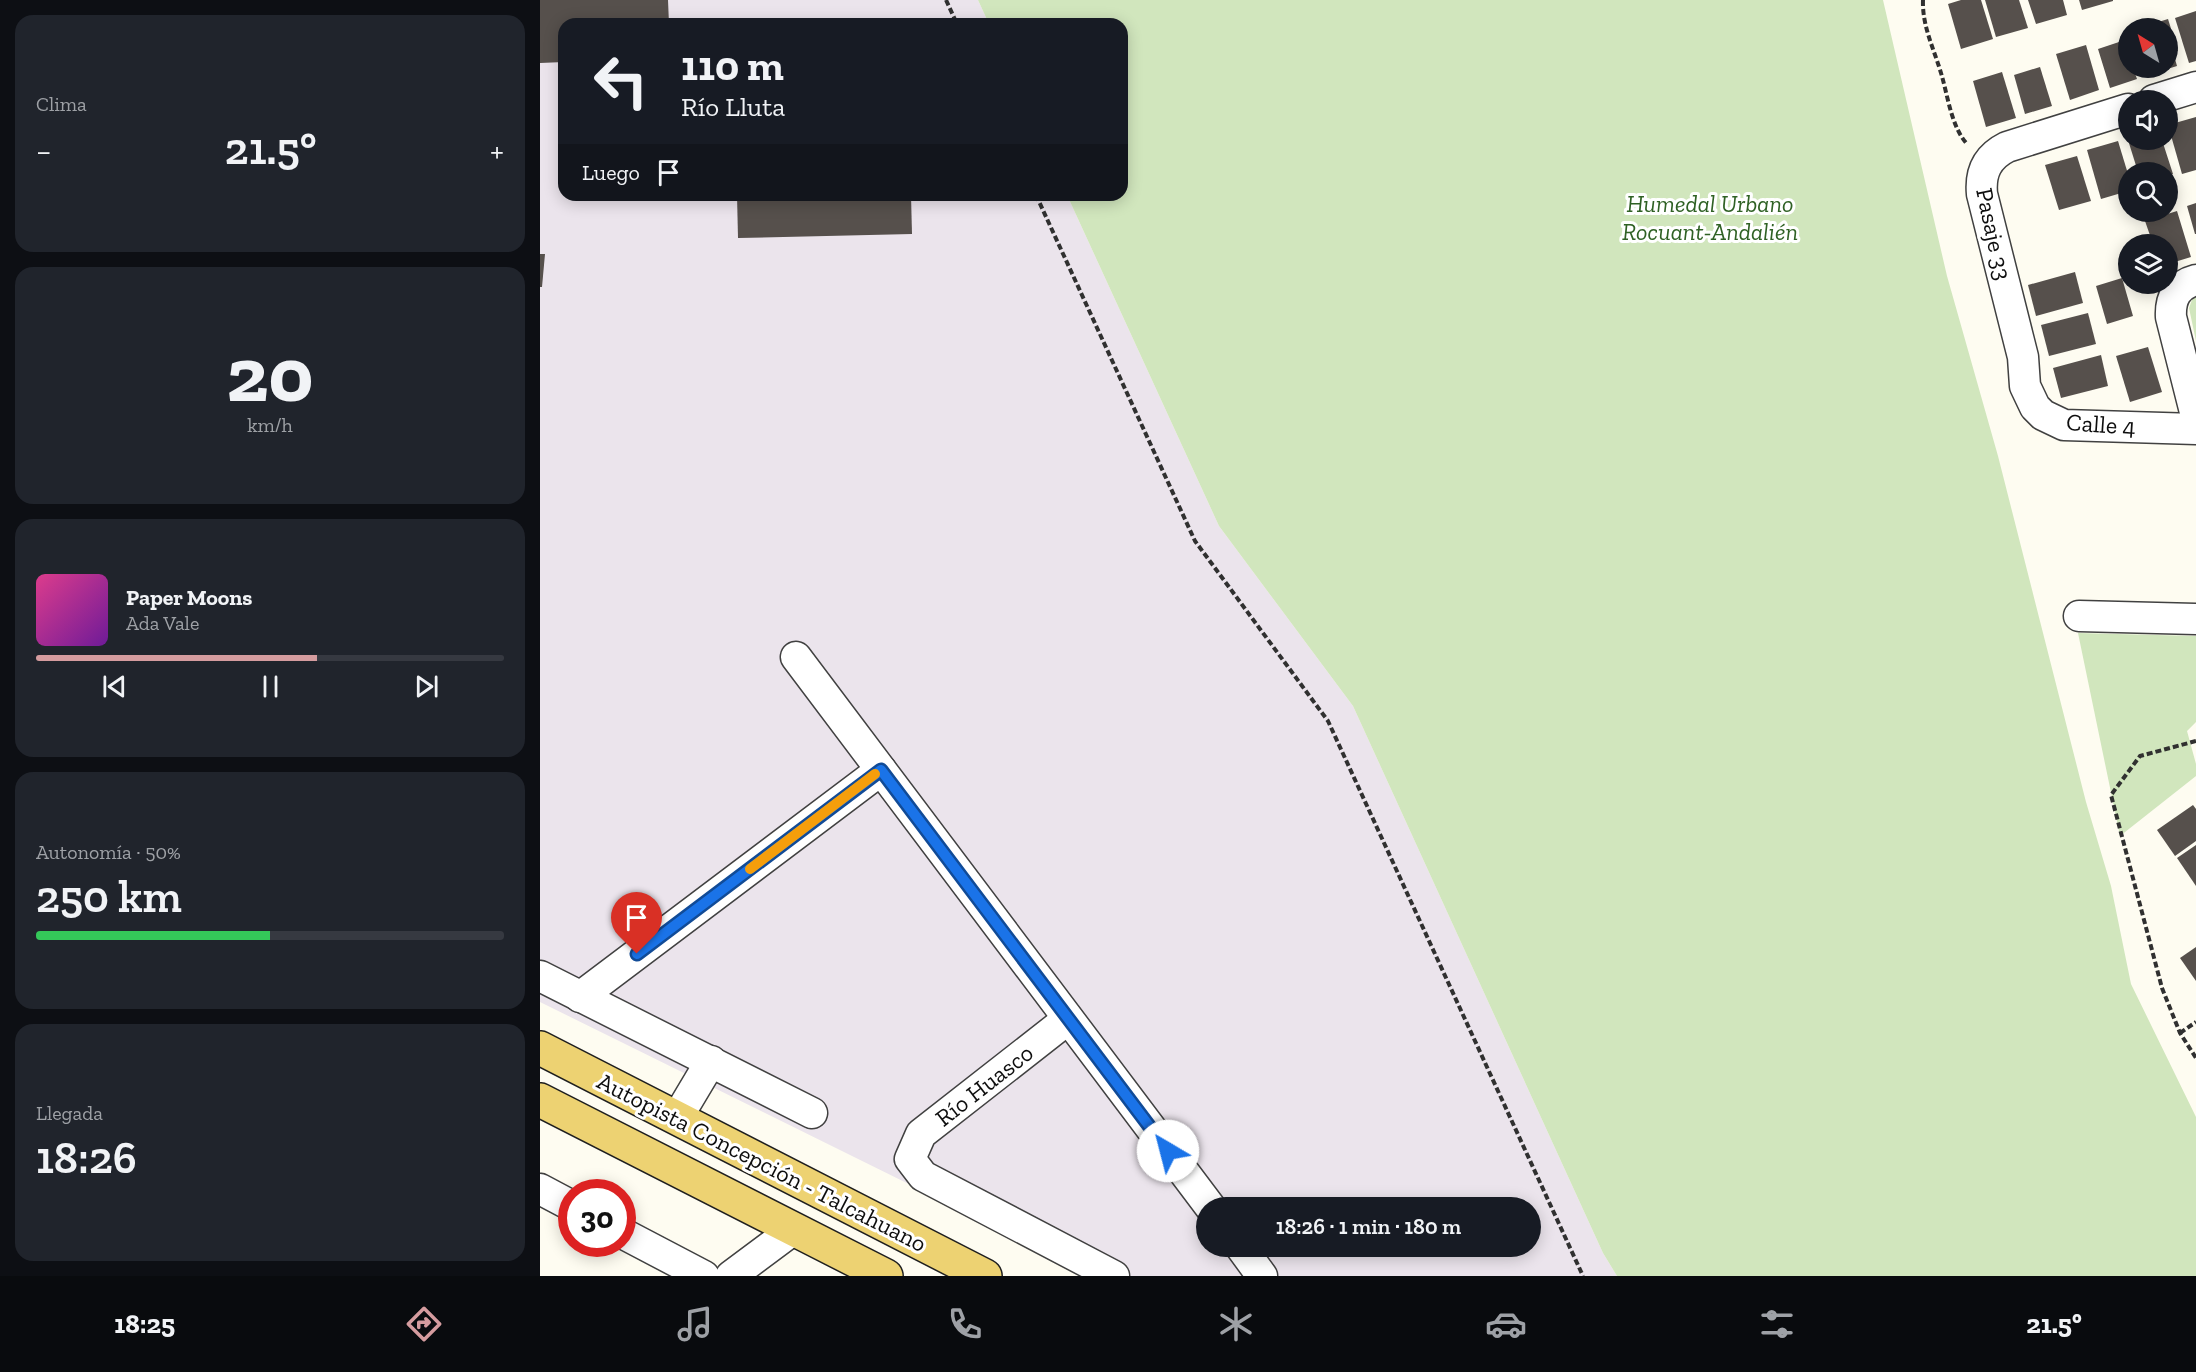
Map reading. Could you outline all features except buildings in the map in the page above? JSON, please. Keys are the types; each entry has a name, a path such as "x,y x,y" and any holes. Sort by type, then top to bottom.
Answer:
{"main road":[{"name":"Autopista Concepción - Talcahuano","path":"540,1048 984,1276"},
{"name":"Autopista Concepción - Talcahuano","path":"540,1100 886,1276"}],"street":[{"path":"2178,93 2196,87"},
{"name":"Pasaje 33","path":"2025,386 2023,357 1982,194 1986,165 1999,151 2007,147 2118,112"},
{"path":"2196,280 2181,287 2173,296 2170,307 2196,416"},
{"name":"Calle 4","path":"2025,386 2029,397 2043,415 2064,424 2196,429"},
{"path":"2079,616 2196,619"},
{"path":"796,657 1202,1197"},
{"path":"580,997 881,770"},
{"path":"540,976 812,1113"},
{"name":"Río Huasco","path":"1068,1019 921,1134 910,1159 923,1176 1114,1276"},
{"path":"677,1118 711,1061"},
{"path":"540,1189 558,1199"},
{"path":"731,1276 794,1229"},
{"path":"636,1240 704,1276"},
{"path":"1248,1257 1262,1276"}],"path":[{"path":"946,0 954,18"},
{"path":"1923,0 1925,25 1950,107 1962,138 1986,165"},
{"path":"1039,201 1195,541 1328,721 1583,1276"},
{"path":"2196,741 2140,756 2111,795 2162,988 2180,1033 2196,1058"},
{"path":"2180,1033 2196,1022"}],"shaded area":[{"path":"540,0 978,0 986,18 558,18 558,201 1070,201 1219,526 1353,706 1603,1253 1617,1276 1095,1276 540,1002"}],"green space":[{"name":"Humedal Urbano Rocuant-Andalién","path":"978,0 1883,0 1947,276 1998,456 2086,802 2111,886 2131,984 2196,1117 2196,1276 1617,1276 1603,1253 1353,706 1219,526 1070,201 1128,201 1128,18 986,18"},
{"path":"2196,296 2196,341 2189,308 2193,297"},
{"path":"2078,633 2196,636 2196,722 2187,731 2196,764 2196,776 2120,836"}],"slow traffic":[{"path":"750,869 875,774"}],"route":[{"path":"637,954 881,770 1168,1151"}]}
